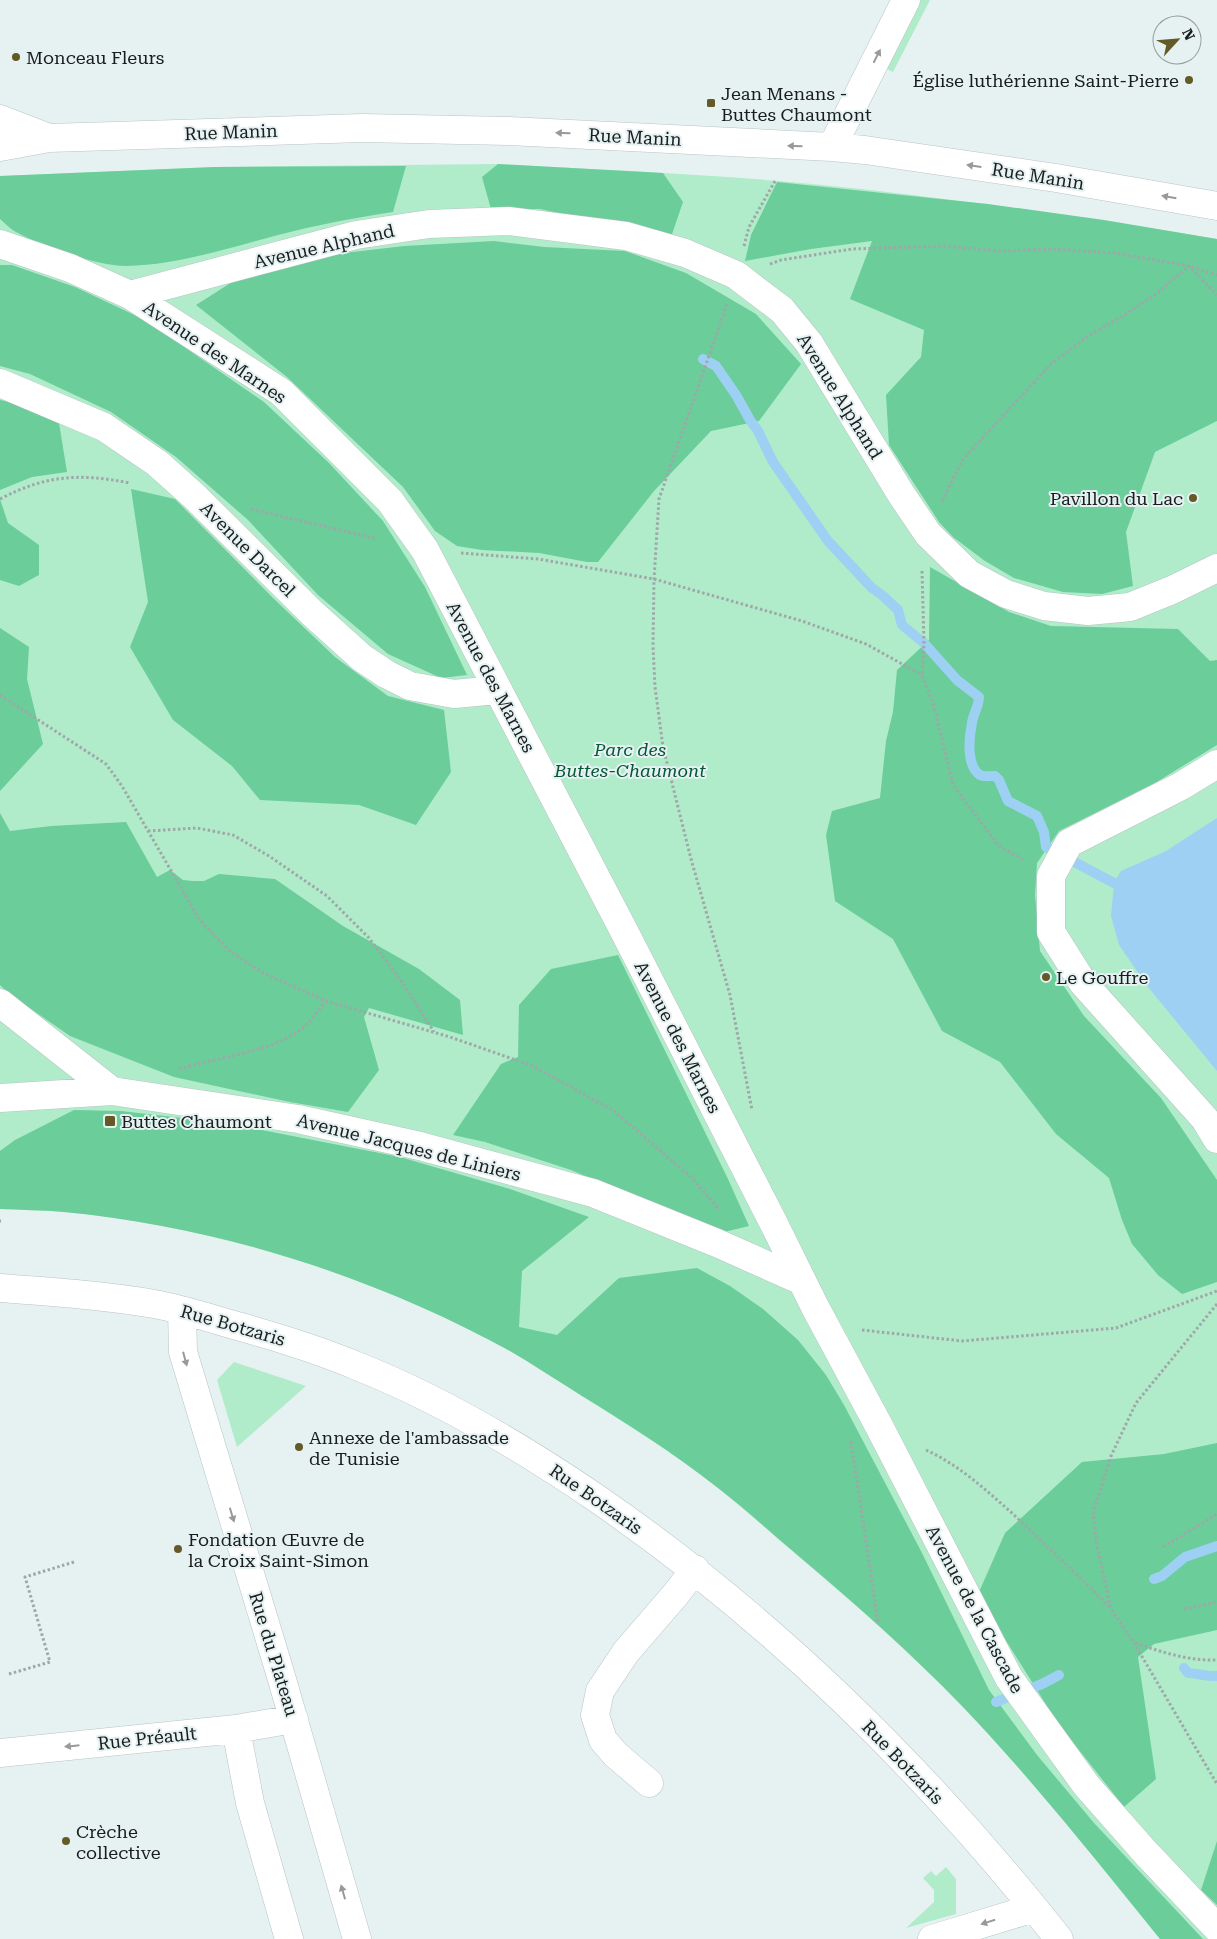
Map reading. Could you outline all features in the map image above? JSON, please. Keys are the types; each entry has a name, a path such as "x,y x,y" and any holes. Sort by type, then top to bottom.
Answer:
{"street":[{"path":"832,147 906,0"},
{"name":"Rue Manin","path":"0,119 49,138"},
{"name":"Rue Manin","path":"0,147 49,138 362,128 537,132 865,150 1056,178 1217,206"},
{"name":"Avenue Alphand","path":"130,295 356,235 429,224 508,221 626,236 685,253 736,275 782,310 809,343 901,494 928,534 969,574 1006,594 1044,606 1088,611 1130,607 1172,590 1217,568"},
{"name":"Avenue des Marnes","path":"0,244 70,268 130,295 281,392 390,500 425,550 773,1222 800,1280"},
{"name":"Avenue Darcel","path":"0,383 104,427 157,463 194,496 312,613 362,658 386,674 410,686 454,694 497,690"},
{"path":"1217,764 1181,786 1069,843 1051,876 1051,932 1083,984 1205,1119 1217,1139"},
{"path":"0,1003 112,1091"},
{"name":"Avenue Jacques de Liniers","path":"0,1098 112,1091 298,1119 430,1148 593,1193 717,1243 800,1280"},
{"name":"Avenue de la Cascade","path":"800,1280 871,1411 1009,1678 1086,1785 1145,1852 1217,1928"},
{"name":"Rue Botzaris","path":"0,1288 154,1304 290,1341 358,1366 423,1395 484,1427 546,1463 695,1569 804,1662 847,1704 987,1850 1059,1939"},
{"name":"Rue du Plateau","path":"182,1311 183,1352 294,1719 357,1939"},
{"path":"649,1783 616,1755 603,1740 595,1715 600,1691 626,1652 695,1569"},
{"name":"Rue Préault","path":"0,1753 236,1729 294,1719"},
{"path":"236,1729 250,1803 289,1939"},
{"path":"932,1939 1034,1908"}],"path":[{"path":"753,1118 730,995 689,850 663,747 655,687 653,654 654,579 659,499 715,343 749,227 775,182"},
{"path":"736,275 782,260 852,249 944,246 1001,251 1054,249 1115,253 1189,266 1217,275"},
{"path":"1189,266 1217,295"},
{"path":"1051,876 999,846 953,785 934,706 922,674 924,632 922,567 928,534 938,509 963,460 1051,364 1088,336 1156,294 1189,266"},
{"path":"0,499 17,490 45,480 79,477 137,485"},
{"path":"242,507 425,550 538,559 654,579 802,621 866,644 922,674"},
{"path":"0,695 106,764 122,786 199,919 231,952 263,973 326,1001 435,1032 533,1066 614,1111 691,1177 722,1213"},
{"path":"148,831 197,828 233,835 269,856 327,896 369,938 402,982 435,1032"},
{"path":"238,1054 294,1034 309,1022 326,1001"},
{"path":"824,1326 962,1341 1018,1337 1116,1328 1217,1291"},
{"path":"1111,1608 1097,1546 1093,1513 1111,1456 1136,1403 1217,1304"},
{"path":"871,1411 851,1440 878,1623"},
{"path":"921,1448 938,1455 982,1486 1058,1555 1111,1608 1134,1643 1217,1784"},
{"path":"1163,1547 1217,1514"},
{"path":"9,1674 50,1662 25,1577 74,1562"},
{"path":"1184,1609 1217,1602"},
{"path":"1134,1643 1163,1653 1198,1661 1217,1660"}],"green space":[{"path":"920,0 930,0 893,72 885,68"},
{"name":"Parc des Buttes-Chaumont","path":"498,164 655,172 863,189 1015,208 1217,239 1217,1939 1160,1939 1063,1820 988,1734 943,1686 882,1629 749,1513 702,1475 519,1356 458,1324 404,1300 350,1278 294,1259 237,1243 122,1219 56,1211 0,1209 0,176 215,167"},
{"path":"498,164 663,173 683,202 671,237 540,209 491,209 482,177"},
{"path":"406,166 393,212 307,228 165,263 126,266 100,263 56,250 13,230 0,219 0,176 215,167"},
{"path":"777,182 988,204 1104,220 1217,239 1217,421 1155,452 1126,532 1133,586 1102,594 1063,592 1014,578 985,561 953,537 939,522 889,445 886,395 921,357 924,330 850,299 872,241 811,249 745,261 751,235"},
{"path":"494,241 544,247 625,251 686,273 756,314 801,364 759,421 711,431 654,491 598,562 587,562 539,553 482,550 457,546 435,531 403,487 287,377 196,305 229,284 274,265 318,256 404,246"},
{"path":"0,265 12,265 75,287 145,320 264,402 329,463 383,521 425,587 467,675 441,678 388,654 318,595 248,520 176,457 111,412 30,374 0,366"},
{"path":"0,400 59,423 67,472 32,477 0,490"},
{"path":"131,489 175,499 273,598 335,657 388,696 444,710 451,772 416,825 359,805 260,800 232,766 173,720 130,647 148,602"},
{"path":"0,499 8,523 39,545 39,575 19,586 0,580"},
{"path":"930,567 1009,612 1051,626 1178,629 1210,661 1217,660 1217,745 1155,783 1059,831 1037,863 1035,895 1040,951 1084,1016 1161,1098 1217,1180 1217,1282 1182,1294 1158,1275 1132,1244 1122,1220 1109,1178 1056,1134 1000,1062 942,1031 893,939 835,901 826,835 832,811 880,798 886,741 893,712 897,670 929,640"},
{"path":"0,628 29,647 27,679 43,744 0,791"},
{"path":"0,813 10,831 51,826 126,822 157,877 170,870 183,880 193,881 204,881 219,874 275,879 343,926 419,969 460,1000 463,1035 369,1008 364,1017 379,1070 348,1112 290,1102 174,1077 70,1036 8,993 0,985"},
{"path":"618,955 728,1179 749,1226 720,1233 571,1170 485,1142 453,1135 501,1064 518,1057 519,1005 551,969"},
{"path":"74,1110 121,1111 226,1123 400,1157 510,1189 589,1217 522,1271 519,1327 557,1335 619,1278 697,1268 730,1286 763,1309 798,1340 826,1375 844,1405 921,1551 989,1690 1037,1755 1094,1823 1203,1939 1160,1939 1039,1791 962,1706 880,1627 747,1512 702,1475 668,1451 519,1356 458,1324 404,1300 350,1278 294,1259 237,1243 122,1219 56,1211 0,1209 0,1151 15,1140"},
{"path":"234,1362 306,1386 237,1447 217,1380"},
{"path":"1217,1443 1217,1630 1154,1644 1138,1657 1156,1779 1124,1807 1057,1722 995,1623 979,1592 1005,1533 1082,1462 1164,1454"},
{"path":"1217,1841 1217,1905 1201,1890"},
{"path":"946,1867 956,1879 956,1914 906,1928 934,1902 934,1890 923,1878 931,1871 936,1876"}],"water":[{"path":"1217,818 1217,1071 1148,987 1119,945 1111,916 1114,883 1121,871 1166,851"}],"waterway":[{"path":"703,359 716,366 736,395 758,431 773,462 828,541 872,588 898,610 902,625 924,643 957,680 979,697 971,729 970,743 972,765 976,771 982,776 995,776 999,780 1008,801 1037,816 1044,832 1046,847 1114,883"},
{"path":"1154,1579 1162,1576 1185,1557 1217,1546"},
{"path":"1184,1668 1188,1673 1217,1676"},
{"path":"996,1702 1042,1684 1059,1675"}],"place":[{"name":"Monceau Fleurs","path":"16,57"},
{"name":"Église luthérienne Saint-Pierre","path":"1189,80"},
{"name":"Jean Menans - Buttes Chaumont","path":"711,103"},
{"name":"Pavillon du Lac","path":"1193,498"},
{"name":"Le Gouffre","path":"1046,977"},
{"name":"Buttes Chaumont","path":"110,1121"},
{"name":"Annexe de l'ambassade de Tunisie","path":"299,1447"},
{"name":"Fondation Œuvre de la Croix Saint-Simon","path":"178,1549"},
{"name":"Crèche collective","path":"66,1841"}]}
